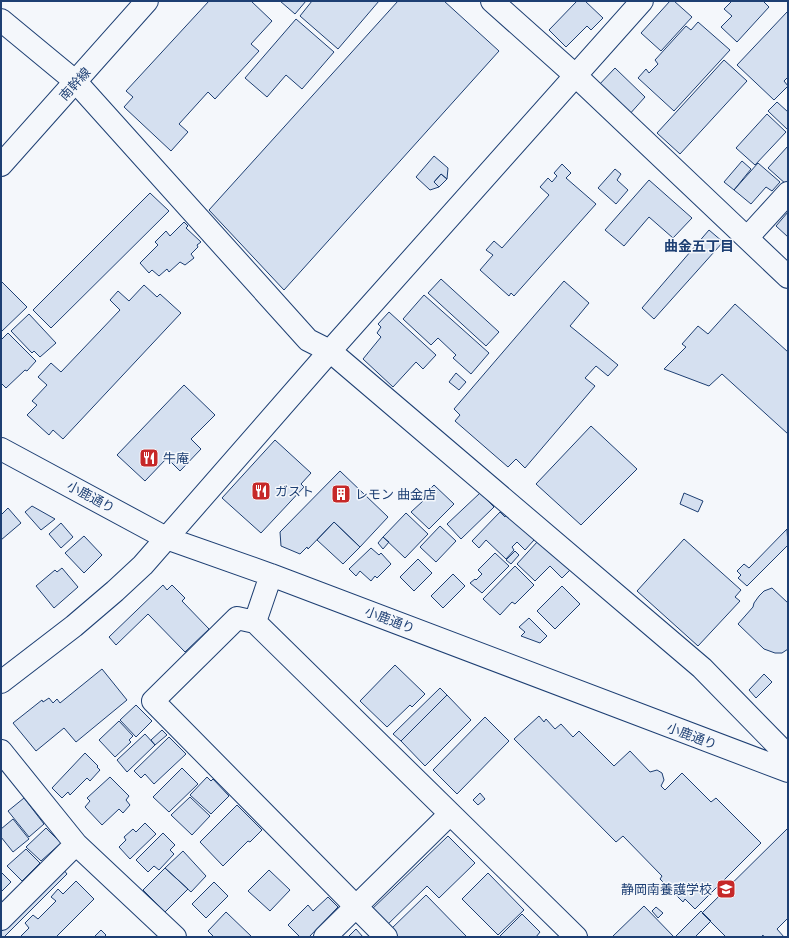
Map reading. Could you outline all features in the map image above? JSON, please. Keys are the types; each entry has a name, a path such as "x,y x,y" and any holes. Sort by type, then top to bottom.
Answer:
{"street":[{"name":"南幹線","path":"1,165 147,1"},
{"path":"492,1 576,76 788,277"},
{"path":"1,682 74,626 143,565 330,351 642,1"},
{"path":"1,20 76,82 308,340 330,351 702,668 788,756"},
{"path":"747,238 788,193"},
{"name":"小鹿通り","path":"1,449 166,538 271,575 788,771"},
{"path":"255,622 271,575"},
{"path":"386,937 153,701 237,618 255,622 576,937"},
{"path":"1,751 76,844 175,937"},
{"path":"325,937 450,814"},
{"path":"1,919 76,844"}],"building":[{"path":"209,1 251,1 272,21 251,44 259,51 215,99 208,92 179,124 188,132 171,151 124,107 133,97 126,91"},
{"path":"280,1 306,1 295,14"},
{"path":"312,1 379,1 338,49 300,16"},
{"path":"398,1 444,1 499,51 284,290 209,210"},
{"path":"577,1 585,1 603,18 591,30 587,26 566,47 549,30"},
{"path":"670,1 674,1 692,17 661,51 641,33"},
{"path":"732,1 763,1 769,7 737,42 721,27 732,16 724,9"},
{"path":"787,12 788,77 784,81 788,86 774,100 737,65"},
{"path":"296,19 334,52 302,89 286,75 267,97 245,78"},
{"path":"698,22 730,50 674,111 638,78 646,69 649,73 658,64 655,60 686,26 691,30"},
{"path":"724,60 747,81 680,154 657,133"},
{"path":"615,68 645,97 628,116 597,87"},
{"path":"777,102 788,112 788,130 768,111"},
{"path":"767,114 786,132 755,165 736,148"},
{"path":"788,146 788,184 787,185 768,168"},
{"path":"434,156 448,168 447,179 441,174 434,182 439,187 430,190 416,177"},
{"path":"742,161 751,169 734,190 724,182"},
{"path":"758,163 780,182 772,191 766,187 751,204 734,190"},
{"path":"562,164 571,173 566,178 596,204 514,296 511,293 509,296 480,270 493,255 486,250 494,241 502,248 549,195 540,187 548,178 552,182 557,176 554,173"},
{"path":"615,169 621,174 617,180 628,190 616,204 598,188"},
{"path":"441,174 447,179 439,187 434,182"},
{"path":"649,180 692,218 673,238 649,217 624,246 605,230"},
{"path":"150,193 169,211 51,328 33,310"},
{"path":"788,212 788,237 776,226"},
{"path":"184,222 188,226 186,228 201,242 191,254 194,258 185,265 180,262 169,272 167,269 159,276 152,270 149,273 140,263 158,245 155,242 166,231 170,236"},
{"path":"709,230 723,242 654,319 642,308"},
{"path":"441,279 499,332 486,346 428,293"},
{"path":"1,281 27,307 1,332"},
{"path":"564,281 589,303 570,326 618,365 608,376 596,366 585,378 595,386 525,468 516,459 508,467 455,421 460,415 454,409"},
{"path":"144,285 157,297 160,294 181,313 63,439 53,430 49,435 27,415 37,405 32,401 47,385 38,377 51,363 61,372 120,310 110,300 118,291 129,301"},
{"path":"424,295 489,353 471,374 453,358 456,355 438,338 431,345 403,319"},
{"path":"735,304 788,352 788,434 722,374 709,386 664,369 686,347 682,344 698,326 708,334"},
{"path":"389,312 436,355 423,369 416,362 393,387 363,359 381,337 377,333 381,327 378,324"},
{"path":"29,314 56,343 40,357 34,351 32,353 11,331"},
{"path":"8,333 36,361 27,371 25,370 6,388 1,383 1,340"},
{"path":"456,373 466,382 459,390 449,382"},
{"path":"184,385 215,415 191,439 201,449 180,471 167,458 145,481 117,455"},
{"path":"591,426 637,469 581,525 536,484"},
{"path":"275,440 311,473 301,484 304,487 261,533 222,498"},
{"name":"レモン 曲金店","path":"340,471 388,517 360,547 334,522 308,549 307,547 300,554 281,546 280,532"},
{"path":"434,485 454,504 429,529 411,512 423,501 421,498"},
{"path":"480,493 494,507 461,539 447,524"},
{"path":"684,493 703,501 698,512 680,504"},
{"path":"32,506 55,519 41,530 25,512"},
{"path":"8,508 21,523 1,540 1,515"},
{"path":"500,512 505,517 506,515 513,522 514,520 534,540 525,550 517,542 512,547 514,550 506,559 486,540 479,548 472,541"},
{"path":"406,513 428,534 405,558 383,537"},
{"path":"334,522 360,547 343,564 317,540"},
{"path":"61,523 73,537 61,548 49,534"},
{"path":"440,526 456,541 436,562 420,547"},
{"path":"787,529 788,545 747,586 738,578 741,575 737,571 744,564 749,568"},
{"path":"84,536 102,555 84,573 65,553"},
{"path":"383,537 389,542 383,549 378,543"},
{"path":"684,539 741,590 735,597 740,601 698,646 637,591"},
{"path":"538,541 570,570 562,578 550,566 535,581 517,564"},
{"path":"371,548 379,555 381,553 391,564 377,578 375,576 371,581 360,571 356,576 349,569"},
{"path":"515,551 519,555 511,564 506,560"},
{"path":"495,553 509,566 482,593 470,583 482,574 478,570"},
{"path":"418,559 432,573 414,591 400,577"},
{"path":"515,566 534,585 515,604 512,602 500,615 483,599"},
{"path":"62,568 78,587 54,608 36,586 55,570 57,572"},
{"path":"453,574 465,586 443,608 431,596"},
{"path":"163,585 167,590 172,585 185,598 182,601 209,629 185,652 148,614 116,645 109,637"},
{"path":"562,586 580,604 555,629 537,611"},
{"path":"772,588 788,603 788,649 782,653 775,653 764,649 738,624 753,607 759,596 764,591"},
{"path":"529,618 547,636 540,643 521,636 525,632 519,627"},
{"path":"395,665 425,694 412,707 410,705 387,727 360,701"},
{"path":"102,669 127,700 76,742 64,728 36,751 13,723 42,700 43,702 49,698 53,703 57,699 60,703"},
{"path":"764,674 772,682 756,698 749,690"},
{"path":"440,688 447,695 401,741 393,734"},
{"path":"447,695 471,720 425,766 401,741"},
{"path":"136,705 152,721 136,737 120,720"},
{"path":"539,716 544,722 546,719 555,729 561,724 573,737 579,731 614,766 630,751 650,772 657,770 662,773 664,780 661,786 665,790 682,773 711,802 716,798 761,843 695,909 685,899 683,902 660,879 662,876 623,836 616,842 514,739"},
{"path":"485,717 509,741 457,794 433,770"},
{"path":"119,721 133,736 129,740 131,742 115,757 99,740"},
{"path":"162,730 167,735 155,745 151,740"},
{"path":"145,734 155,745 127,772 117,760"},
{"path":"169,737 186,754 154,784 145,774 141,778 134,771"},
{"path":"85,753 100,770 90,781 87,778 70,795 68,792 62,798 52,788"},
{"path":"182,768 198,784 169,812 153,797"},
{"path":"110,777 129,796 126,800 130,805 123,813 119,809 102,825 85,807 90,801 87,798"},
{"path":"207,777 211,781 213,779 229,796 211,814 190,795"},
{"path":"480,793 485,799 478,805 473,800"},
{"path":"190,797 210,816 192,835 171,815"},
{"path":"24,798 44,824 29,837 8,811"},
{"path":"237,805 262,830 250,842 248,841 223,866 200,842"},
{"path":"13,819 29,839 13,852 1,837 1,829"},
{"path":"145,823 156,834 130,859 119,847 126,840 124,837 133,829 136,832"},
{"path":"46,828 61,843 41,861 26,847"},
{"path":"788,828 788,918 777,929 784,937 764,937 763,935 761,937 726,937 702,913"},
{"path":"163,833 175,845 170,850 174,854 159,870 154,866 148,872 136,860"},
{"path":"448,836 475,863 439,898 427,886 384,928 369,912"},
{"path":"26,849 40,863 22,881 7,866"},
{"path":"183,851 206,876 191,892 165,868"},
{"path":"165,868 188,889 165,912 143,890"},
{"path":"63,869 67,874 4,937 1,937 1,932"},
{"path":"269,870 290,890 270,911 248,891"},
{"path":"1,872 11,882 1,892"},
{"path":"488,873 524,910 498,935 462,899"},
{"path":"76,881 94,899 56,937 20,937 29,928 25,923 33,915 38,919 56,901 51,897 58,889 63,894"},
{"path":"214,882 228,896 206,918 192,904"},
{"path":"426,895 466,936 465,937 394,937 389,931"},
{"path":"328,897 338,907 309,937 300,937 288,925 308,905 313,911"},
{"path":"644,906 674,937 612,937"},
{"path":"656,907 663,913 658,918 652,911"},
{"path":"701,911 711,921 695,937 675,937"},
{"path":"226,912 252,937 214,937 208,931"},
{"path":"522,914 540,932 536,937 499,937"},
{"path":"356,929 363,937 348,937"},
{"path":"101,930 106,935 104,937 94,937"}],"place":[{"name":"牛庵","path":"149,458"},
{"name":"ガスト","path":"261,491"},
{"name":"レモン 曲金店","path":"341,494"},
{"name":"静岡南養護学校","path":"726,889"}],"district":[{"name":"曲金五丁目","path":"699,246"}]}
